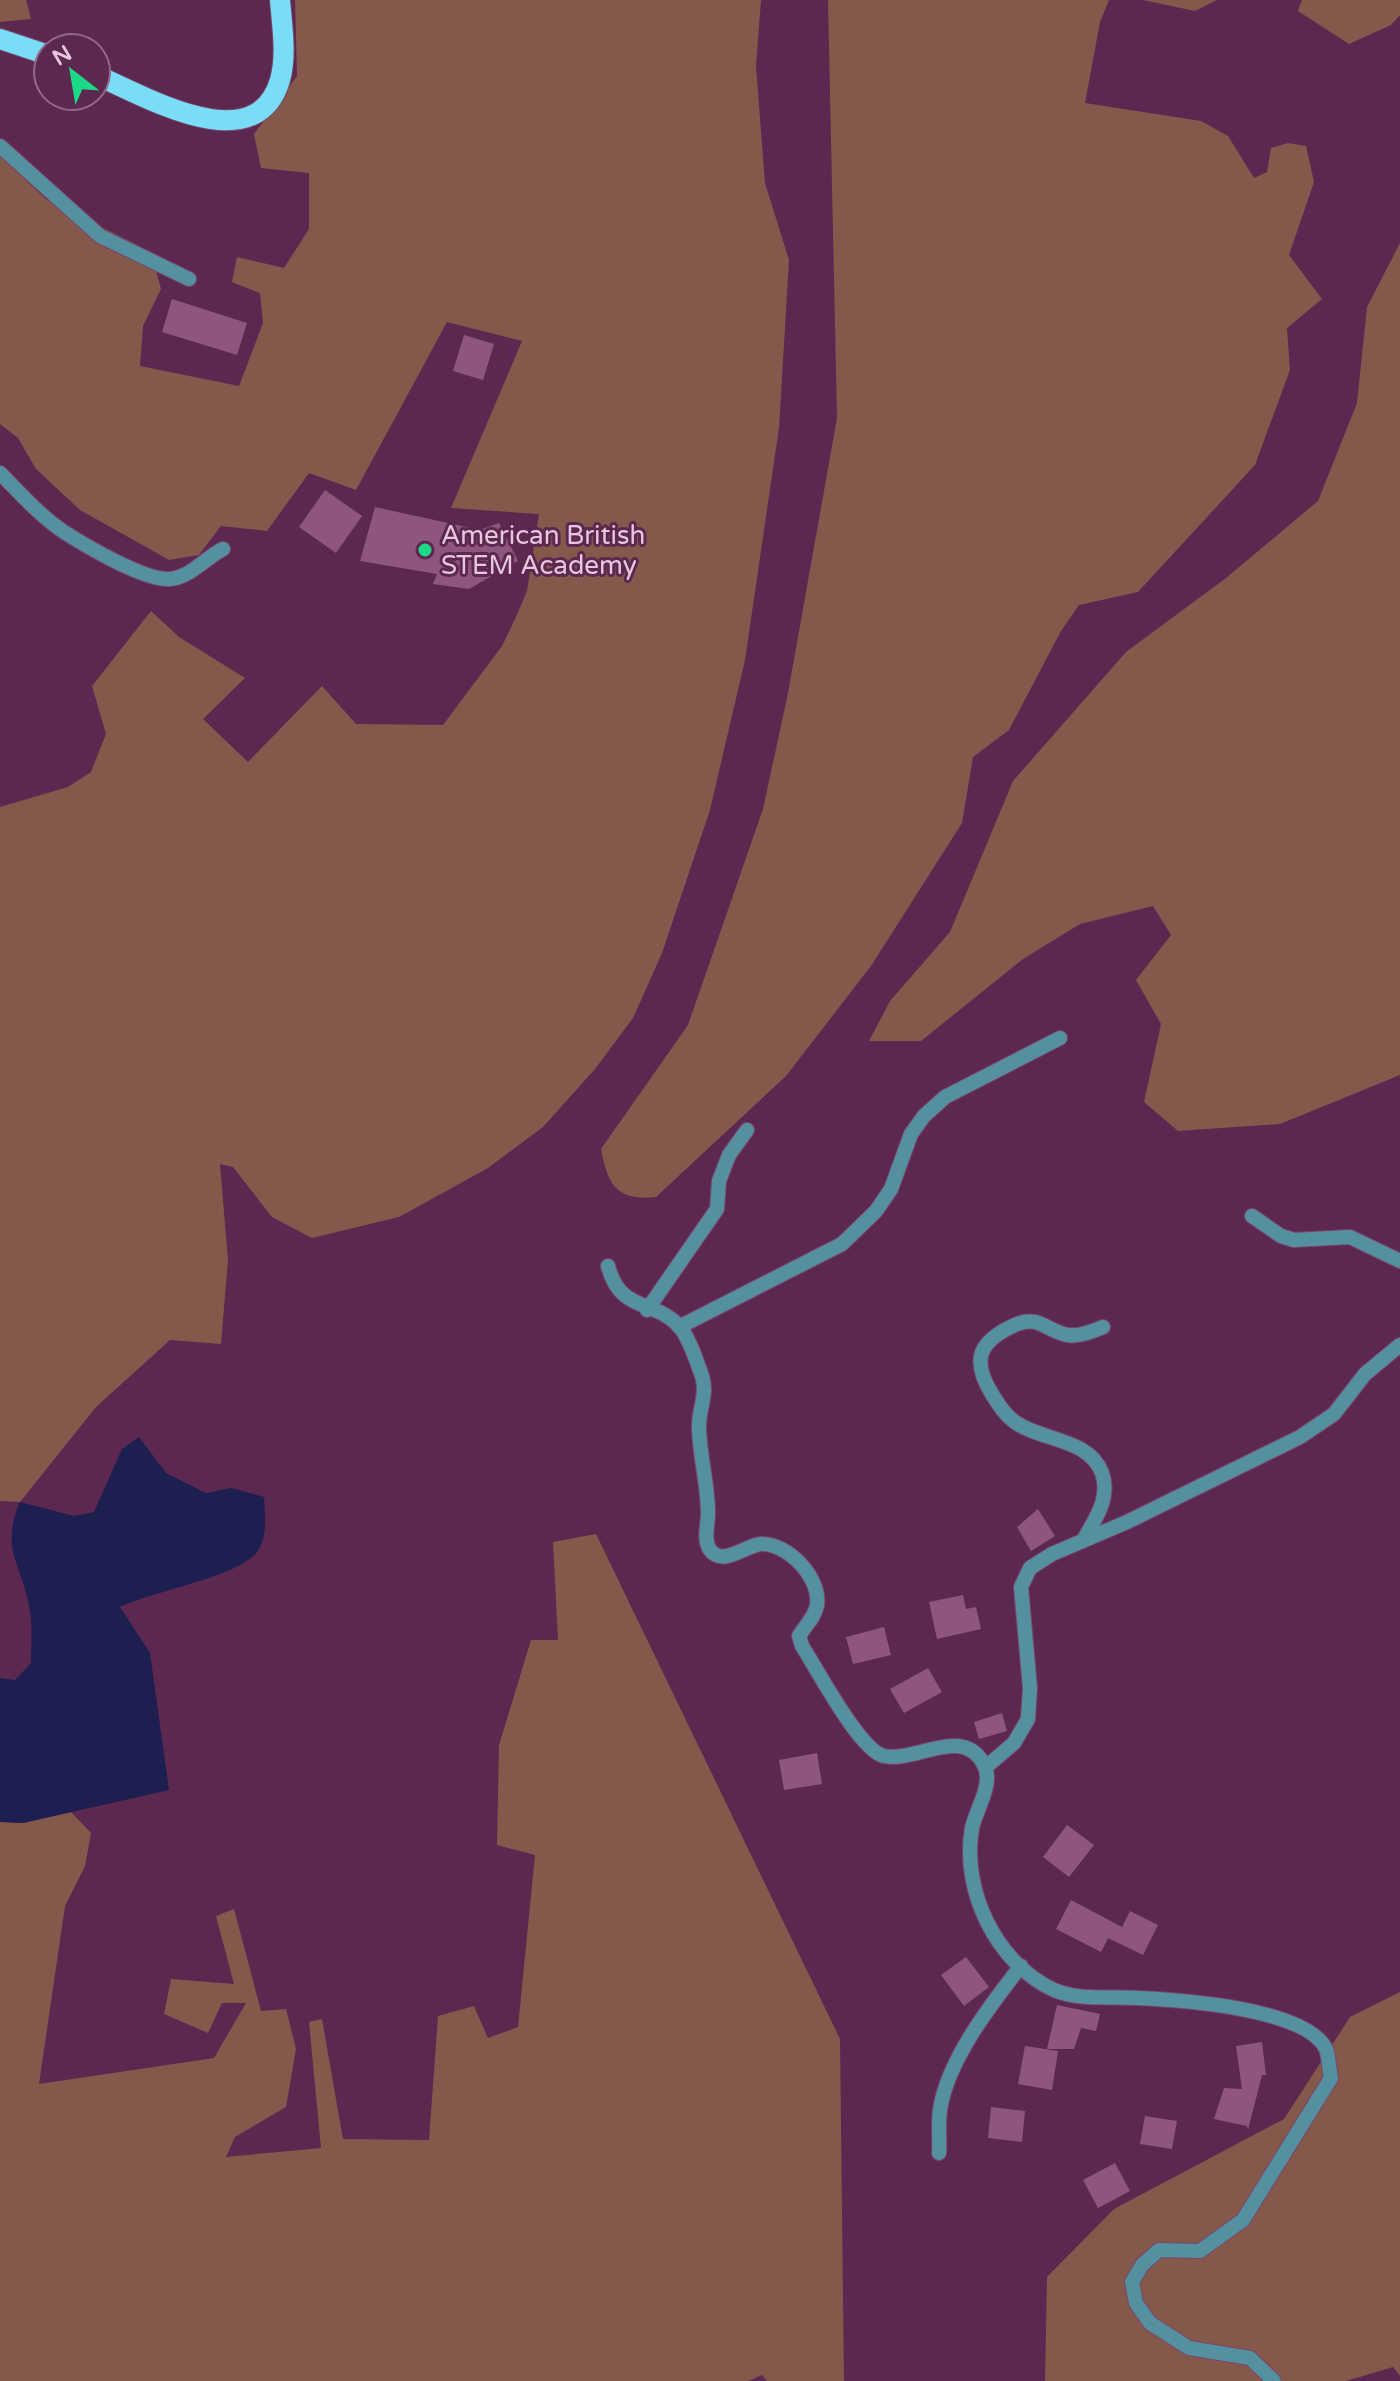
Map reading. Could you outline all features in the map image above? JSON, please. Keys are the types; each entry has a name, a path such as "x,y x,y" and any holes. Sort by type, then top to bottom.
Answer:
{"main road":[{"path":"112,82 194,117 230,123 259,109 279,82 283,45 280,0"},
{"path":"0,39 32,50"}],"street":[{"path":"0,146 100,236 189,279"},
{"path":"0,473 63,531 153,578 173,579 193,571 206,557 223,549"},
{"path":"679,1327 842,1244 876,1211 891,1189 911,1134 924,1116 945,1097 1060,1038"},
{"path":"647,1310 717,1209 719,1181 729,1155 747,1130"},
{"path":"1252,1216 1281,1236 1294,1240 1350,1237 1400,1261"},
{"path":"608,1266 613,1283 625,1296 679,1327 705,1390 699,1429 706,1476 706,1540 710,1550 728,1556 763,1544 788,1553 799,1562 815,1587 818,1601 815,1613 799,1636 802,1646 871,1750 893,1757 957,1745 975,1752 986,1767 986,1788 972,1826 968,1863 976,1901 1021,1966 1058,1991 1083,1997 1216,2004 1301,2025 1325,2048 1331,2078 1243,2220 1200,2251 1159,2250 1132,2282 1136,2303 1150,2323 1189,2348 1250,2358 1274,2381"},
{"path":"1083,1541 1100,1510 1106,1490 1101,1470 1087,1452 1018,1424 1003,1412 981,1375 978,1362 984,1349 1019,1323 1039,1321 1067,1335 1103,1327"},
{"path":"986,1767 1014,1743 1028,1719 1030,1688 1021,1587 1030,1568 1300,1437 1334,1414 1365,1374 1400,1345"},
{"path":"939,2153 940,2108 955,2068 984,2014 1021,1966"}],"shaded area":[{"path":"0,0 26,0 31,19 0,22"},
{"path":"295,0 761,0 756,66 765,183 789,260 779,428 745,660 710,810 662,953 633,1018 595,1069 543,1127 488,1168 399,1217 312,1238 272,1217 233,1167 220,1164 228,1260 221,1344 170,1340 96,1407 20,1502 0,1501 0,807 68,787 91,772 106,734 92,686 151,611 179,637 245,678 203,719 248,762 322,686 356,724 443,725 502,646 527,591 539,514 451,508 522,341 447,322 356,490 309,473 267,531 221,526 199,555 169,560 80,510 36,469 18,438 0,424 0,156 46,199 151,252 161,289 143,326 140,366 239,386 263,323 260,293 232,282 237,257 284,268 309,229 309,173 261,168 254,134 297,76"},
{"path":"828,0 1109,0 1100,22 1085,103 1201,121 1228,136 1254,178 1267,172 1271,148 1288,143 1306,146 1314,182 1289,255 1322,299 1287,328 1290,370 1255,465 1138,592 1079,605 1061,631 1009,730 973,757 962,823 871,966 786,1076 656,1197 642,1198 616,1188 607,1172 601,1149 688,1025 763,809 788,693 837,418"},
{"path":"1143,0 1217,0 1195,11"},
{"path":"1302,0 1400,0 1400,15 1391,25 1349,44 1298,11"},
{"path":"1400,243 1400,1075 1280,1124 1178,1131 1144,1102 1161,1024 1136,980 1171,935 1153,906 1080,924 1023,959 921,1041 869,1041 890,1001 950,932 1013,781 1126,652 1226,578 1318,501 1357,403 1367,307"},
{"path":"139,1437 166,1473 206,1493 231,1488 264,1497 263,1539 257,1552 232,1569 120,1607 150,1653 169,1790 23,1823 0,1822 0,1678 15,1680 31,1663 30,1613 12,1544 14,1518 20,1502 74,1516 94,1512 122,1449"},
{"path":"596,1534 840,2039 844,2381 767,2381 762,2375 748,2381 0,2381 0,1822 23,1823 71,1812 91,1833 85,1866 65,1906 39,2084 214,2058 246,2003 222,2003 208,2033 164,2014 171,1979 234,1984 216,1916 234,1909 261,2011 286,2009 296,2049 286,2107 235,2137 226,2157 321,2148 309,2022 322,2019 343,2139 429,2140 438,2016 474,2006 488,2038 518,2027 535,1855 497,1845 499,1745 531,1640 558,1640 553,1542"},
{"path":"1400,1992 1400,2376 1393,2367 1346,2381 1045,2381 1047,2277 1114,2209 1284,2119 1350,2017"}],"building":[{"path":"172,299 247,323 237,355 162,332"},
{"path":"464,335 494,344 483,380 453,371"},
{"path":"325,490 362,516 336,553 299,527"},
{"path":"375,507 480,530 499,523 518,561 469,589 433,584 437,574 360,561"},
{"path":"1038,1509 1055,1536 1031,1551 1017,1527"},
{"path":"963,1595 966,1609 976,1607 981,1629 937,1639 929,1602"},
{"path":"884,1627 891,1655 853,1664 846,1637"},
{"path":"928,1668 942,1692 904,1713 890,1689"},
{"path":"1002,1713 1007,1731 979,1739 974,1722"},
{"path":"817,1753 822,1784 784,1790 779,1760"},
{"path":"1067,1825 1094,1845 1069,1877 1043,1857"},
{"path":"1071,1900 1122,1927 1130,1911 1158,1925 1143,1955 1108,1938 1101,1952 1056,1929"},
{"path":"966,1957 989,1987 964,2006 941,1975"},
{"path":"1057,2005 1100,2014 1096,2031 1081,2028 1074,2049 1047,2049"},
{"path":"1262,2042 1266,2075 1262,2075 1248,2130 1247,2126 1214,2119 1224,2088 1242,2089 1236,2046"},
{"path":"1025,2046 1058,2051 1052,2090 1018,2084"},
{"path":"991,2107 1025,2111 1022,2142 988,2138"},
{"path":"1145,2116 1177,2121 1172,2149 1140,2144"},
{"path":"1115,2163 1130,2191 1098,2208 1083,2180"}],"place":[{"name":"American British STEM Academy","path":"425,550"}]}
